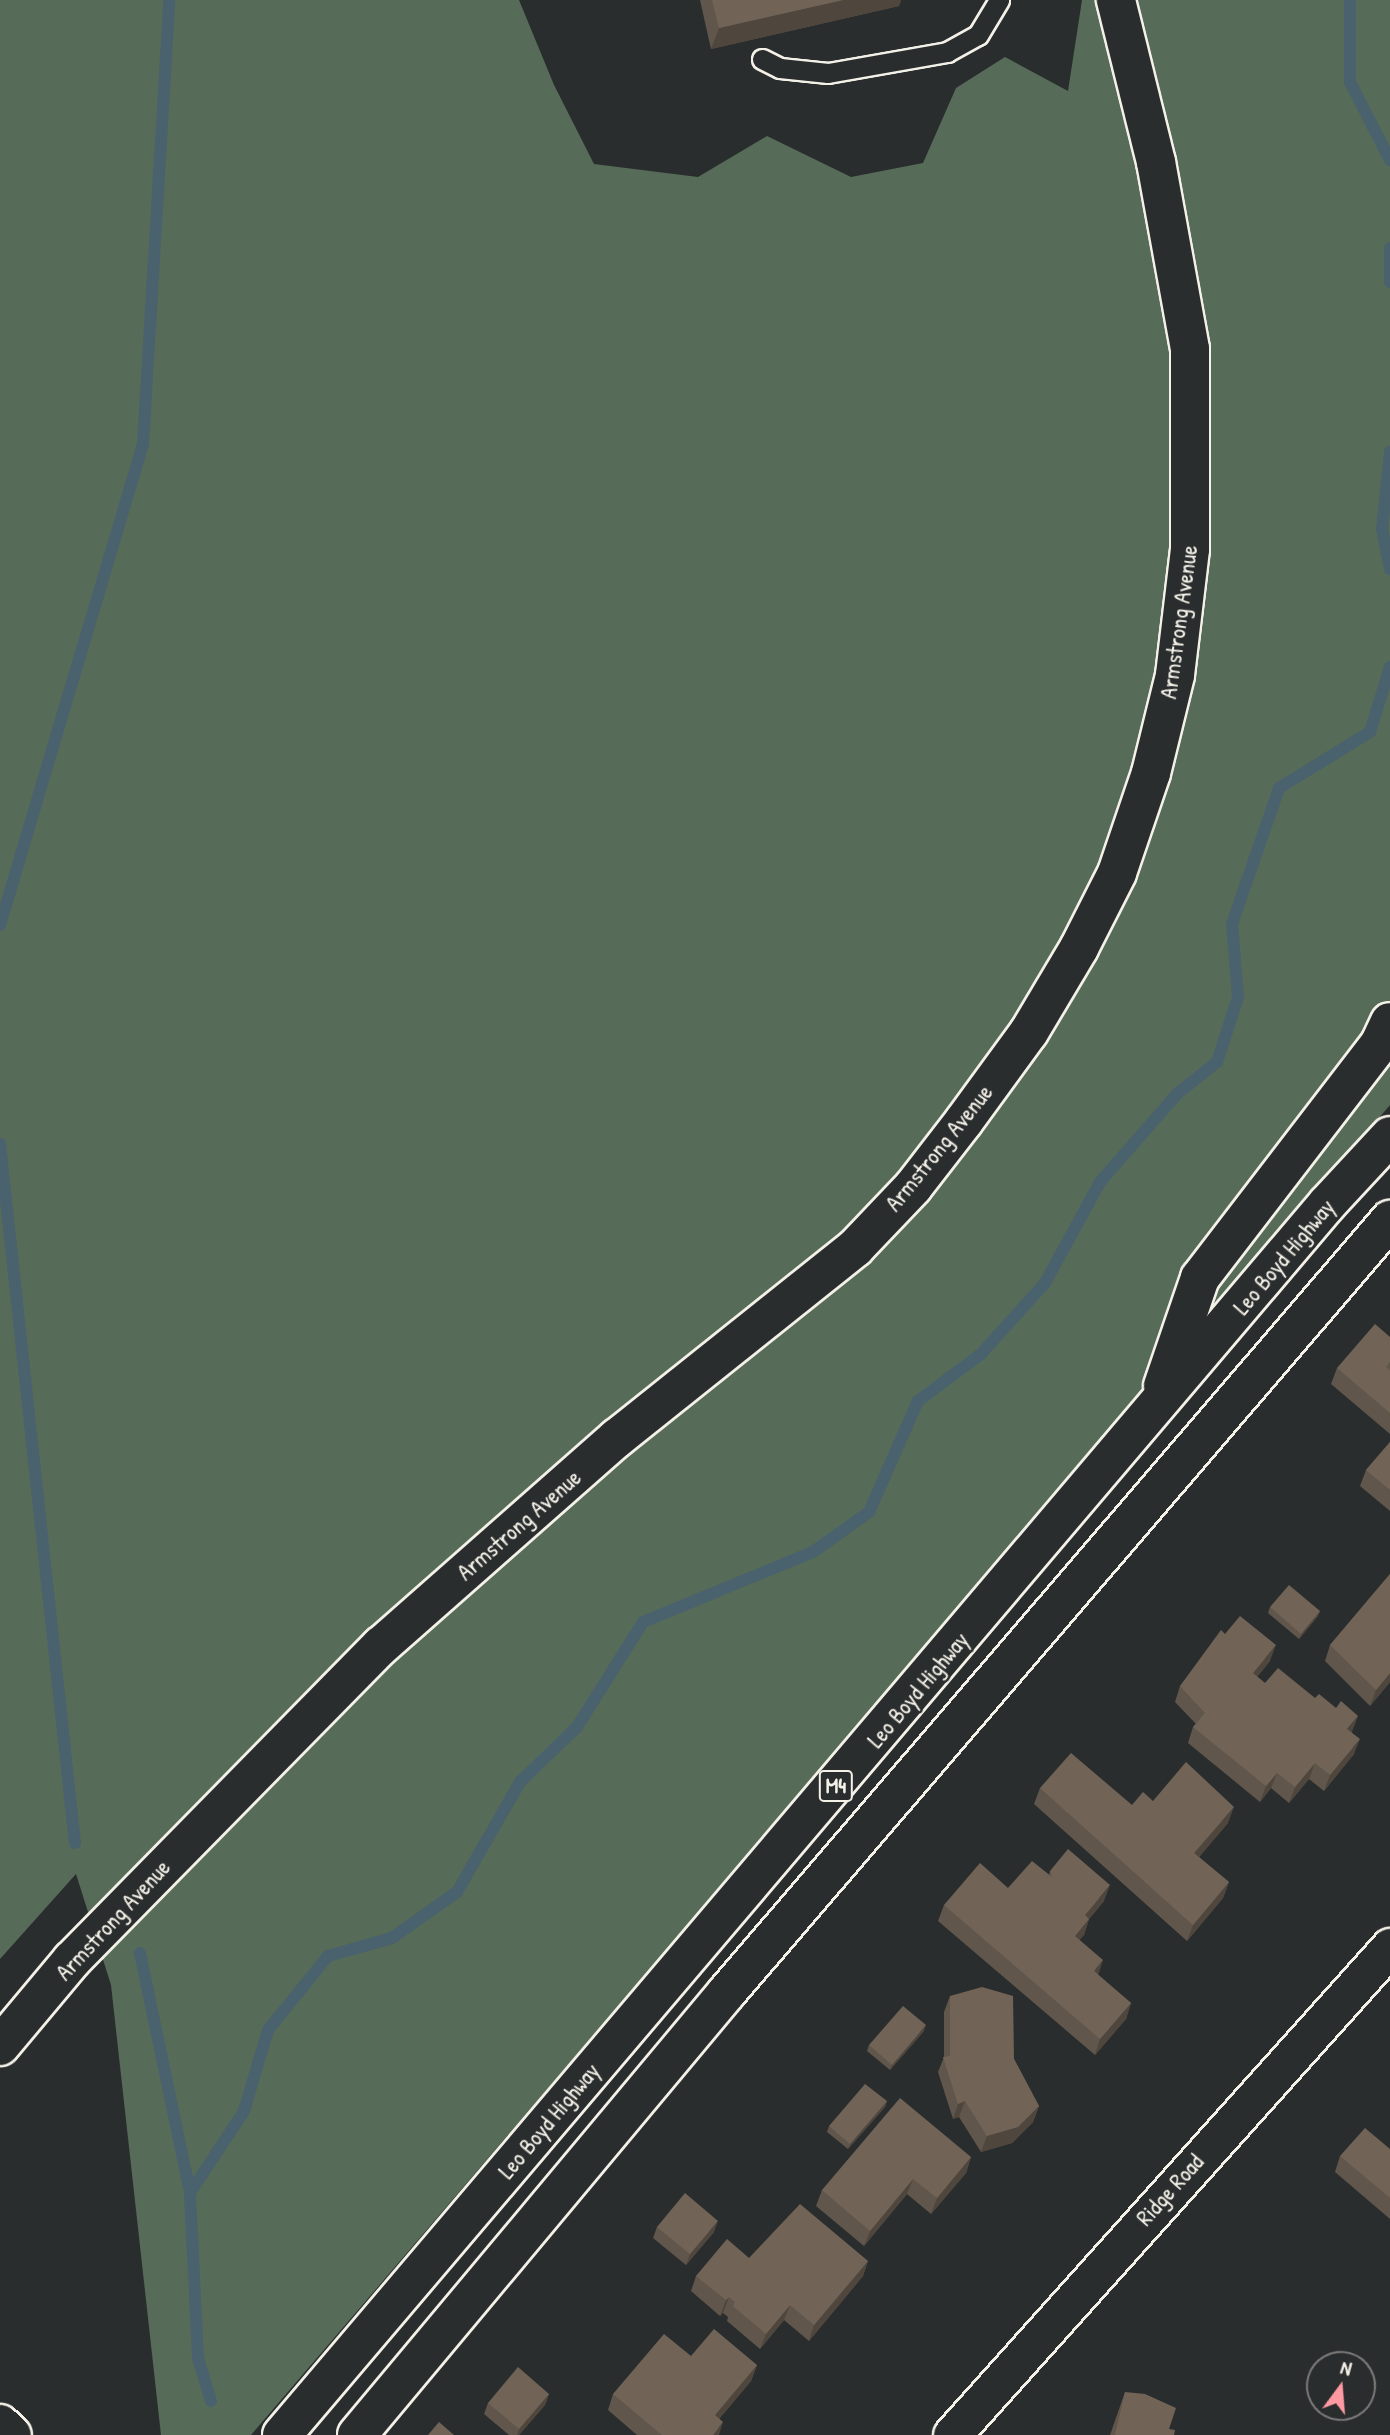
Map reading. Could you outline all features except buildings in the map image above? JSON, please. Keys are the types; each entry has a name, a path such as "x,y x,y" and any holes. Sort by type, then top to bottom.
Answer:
{"main road":[{"name":"Armstrong Avenue","path":"0,2046 72,1960 381,1646 617,1438 855,1248 913,1187 964,1121 1029,1032 1079,948 1118,873 1152,773 1175,675 1191,537 1190,349 1156,162 1116,0"},
{"path":"1156,1408 1200,1278 1380,1043 1390,1021"},
{"name":"Leo Boyd Highway","path":"282,2435 1390,1136"},
{"name":"M4","path":"357,2435 421,2364 736,1982 1390,1220"},
{"path":"373,2435 421,2364"},
{"path":"0,2424 12,2435"}],"street":[{"name":"Ridge Road","path":"952,2435 1390,1947"}],"lane":[{"path":"762,59 780,68 828,73 947,52 978,35 999,0"}],"green space":[{"path":"0,0 519,0 554,85 594,164 698,177 767,136 851,177 923,163 956,88 1005,57 1068,91 1082,0 1390,0 1390,1105 251,2435 161,2435 111,1985 76,1874 0,1959"}],"waterway":[{"path":"0,925 143,444 169,0"},
{"path":"1350,0 1350,82 1390,160"},
{"path":"1390,248 1390,282"},
{"path":"1390,452 1382,529 1390,569"},
{"path":"211,2401 198,2358 190,2193 244,2111 268,2030 328,1956 392,1938 457,1892 520,1782 577,1727 643,1622 813,1552 869,1512 918,1401 981,1354 1045,1283 1100,1182 1178,1093 1217,1062 1238,997 1232,924 1279,788 1370,732 1390,667"},
{"path":"0,1144 75,1843"},
{"path":"140,1953 190,2193"}]}
